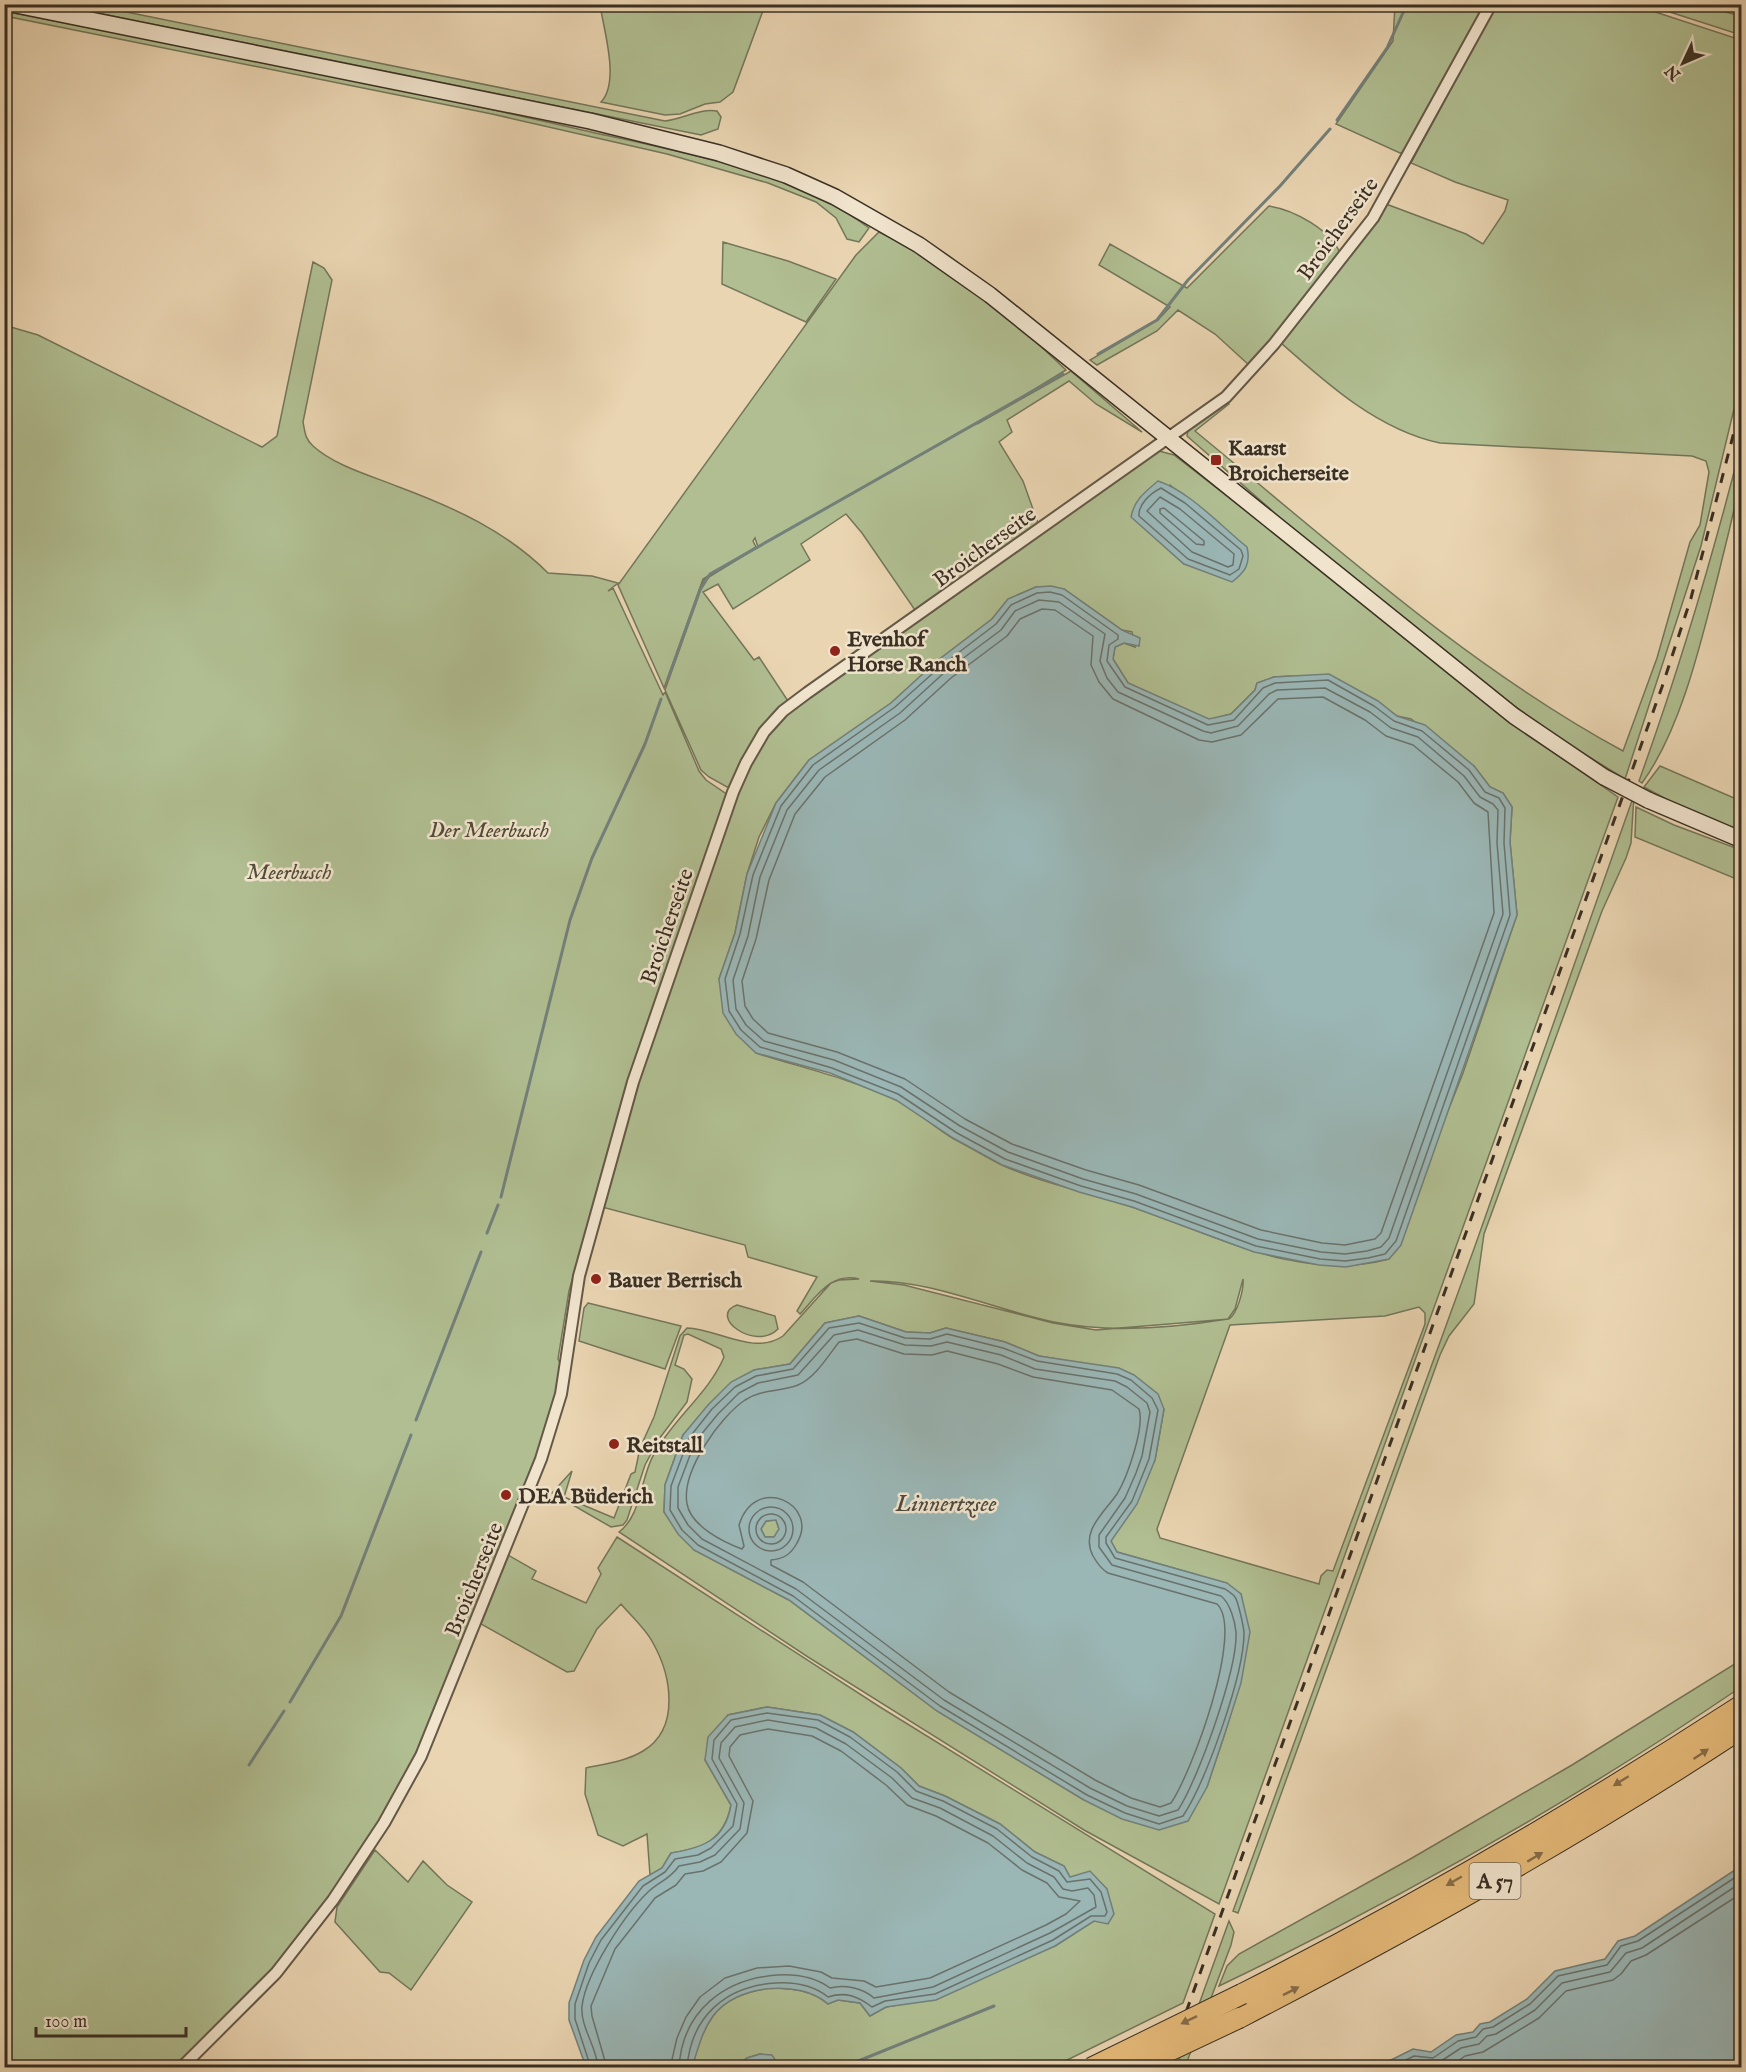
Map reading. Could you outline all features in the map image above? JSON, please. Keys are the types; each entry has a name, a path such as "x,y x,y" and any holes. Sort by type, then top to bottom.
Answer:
{"highway":[{"name":"A 57","path":"1091,2067 1242,1994 1389,1917 1581,1806 1742,1705"},
{"name":"A 57","path":"1133,2067 1239,2018 1495,1880 1600,1818 1742,1728"}],"main road":[{"path":"10,4 590,121 697,146 776,171 835,197 919,245 990,295 1514,716 1604,777 1648,800 1742,840"}],"street":[{"name":"Broicherseite","path":"181,2067 276,1973 333,1900 384,1823 424,1748 541,1459 561,1394 569,1329 579,1276 633,1082 733,792 754,747 770,724 790,705 1233,390 1274,344 1351,248 1388,193 1491,4"}],"green space":[{"path":"600,4 765,5 733,92 720,102 705,104 680,114 665,115 601,102 607,93 610,69"},
{"path":"58,5 92,5 665,121 711,110 717,111 721,117 718,129 701,135"},
{"path":"1395,5 1487,5 1405,152 1400,153 1336,124 1393,41"},
{"path":"1496,5 1634,5 1741,40 1741,380 1701,546 1625,779 1565,742 1513,705 1277,515 1187,436 1188,430 1226,401 1229,404 1195,431 1349,559 1455,642 1509,681 1623,751 1657,658 1690,542 1700,525 1709,472 1706,461 1692,456 1440,443 1417,437 1395,428 1354,403 1334,389 1280,342 1386,204 1466,234 1483,244 1505,211 1508,200 1455,182 1411,163"},
{"path":"1648,5 1698,5 1741,16 1741,35"},
{"path":"4,11 364,82 691,154 804,191 838,208 869,228 859,242 847,239 836,218 816,202 768,183 667,154 492,114 5,16"},
{"path":"1269,206 1290,212 1311,223 1329,237 1341,255 1250,366 1215,334 1178,310 1157,331 1097,365 1090,360 1158,320 1170,307 1099,265 1110,244 1187,288"},
{"path":"879,232 930,260 978,293 1066,370 977,424 1071,371 1142,432 1096,404 1069,381 1007,420 1012,432 999,442 1023,481 1039,526 917,613 862,533 846,514 801,544 810,560 733,609 718,584 703,592 754,660 759,657 788,701 762,728 751,744 730,786 727,787 701,770 665,690 704,580 758,547 755,538 753,541 756,547 703,579 664,688 618,585 856,255"},
{"path":"723,242 788,261 836,279 806,322 722,284"},
{"name":"Meerbusch","path":"313,262 324,268 332,280 303,422 308,441 322,453 343,465 440,503 479,522 515,545 548,573 592,576 618,583 608,591 613,588 663,695 665,692 699,771 706,780 728,795 629,1078 569,1291 558,1359 560,1363 558,1386 538,1455 411,1765 376,1829 296,1947 179,2067 5,2067 4,325 38,335 262,447 277,436"},
{"path":"1741,445 1734,509 1698,653 1669,736 1642,783 1639,781 1694,614"},
{"path":"1159,451 1174,455 1510,722 1618,797 1219,1904 1084,1830 808,1657 619,1532 632,1516 654,1454 717,1370 724,1357 721,1349 688,1334 684,1335 675,1365 684,1369 692,1379 687,1402 659,1439 645,1465 627,1520 623,1525 611,1527 552,1493 572,1471 564,1497 614,1518 631,1474 635,1472 640,1448 654,1417 680,1336 687,1328 699,1329 748,1343 772,1341 783,1336 830,1284 800,1314 797,1311 817,1277 748,1257 745,1245 602,1207 637,1082 745,773 768,732 793,707","holes":["1170,485 1208,516 1184,564 1132,517","1036,587 1064,589 1122,630 1132,632 1135,647 1124,643 1115,647 1113,659 1128,683 1209,720 1231,714 1255,690 1257,683 1274,677 1292,676 1356,690 1397,716 1411,719 1474,766 1490,787 1503,793 1512,807 1510,842 1517,915 1463,1073 1389,1259 1355,1265 1322,1265 1290,1260 1226,1242 1132,1207 1018,1172 954,1139 894,1099 843,1079 756,1053 719,979 735,933 747,874 759,837 776,803 809,760 891,703 937,661 992,619 1008,599","1243,1279 1238,1306 1228,1319 1235,1309","870,1281 915,1285 938,1290 1054,1322 1117,1328 1096,1330 1053,1323 904,1285","1419,1307 1425,1313 1425,1324 1333,1571 1327,1570 1321,1576 1319,1584 1160,1538 1157,1529 1230,1325 1385,1316","859,1316 906,1332 930,1333 946,1328 1005,1342 1039,1356 1068,1361 1164,1409 1155,1460 1111,1541 1117,1552 1198,1575 1241,1594 1244,1645 1237,1692 1207,1787 1084,1800 937,1711 789,1600 694,1550 664,1512 665,1485 683,1435 754,1370 790,1364 825,1323","1227,1319 1207,1322 1163,1327 1117,1328"]},
{"path":"1660,766 1741,801 1741,831 1679,806 1644,787"},
{"path":"1634,795 1631,843 1602,911 1484,1234 1474,1304 1449,1336 1440,1355 1238,1913 1233,1911 1475,1246"},
{"path":"1636,807 1674,825 1741,850 1741,881 1635,837"},
{"path":"588,1303 681,1326 665,1369 579,1341 584,1308"},
{"path":"737,1305 775,1316 778,1329 768,1335 758,1336 738,1330 728,1317 729,1310"},
{"path":"776,1520 779,1529 775,1537 765,1537 761,1529 766,1521"},
{"path":"617,1537 880,1707 1215,1914 1183,2003 1053,2067 780,2068 778,2062 760,2054 747,2058 735,2067 692,2067 709,2022 724,2005 737,1997 752,1992 785,1988 816,1996 828,2004 838,2000 860,2003 870,2016 886,2007 902,2004 1055,1946 1094,1921 1079,1877 1070,1877 1064,1866 1035,1852 1000,1824 945,1796 919,1786 901,1768 853,1732 820,1715 767,1707 728,1715 705,1760 731,1805 728,1817 718,1834 711,1840 703,1845 671,1853 662,1868 650,1875 647,1834 623,1846 598,1835 585,1794 586,1768 623,1760 643,1751 655,1741 668,1715 668,1685 653,1643 621,1604 597,1629 574,1671 567,1672 481,1624 508,1555 536,1571 532,1579 586,1603 601,1574 598,1568"},
{"path":"1741,1660 1741,1687 1615,1769 1420,1883 1219,1986 1227,1966 1239,1954 1412,1858 1572,1765"},
{"path":"375,1850 408,1882 423,1861 447,1885 472,1902 411,1990 389,1973 380,1972 335,1922 337,1907"},
{"path":"1229,1921 1234,1932 1231,1945 1185,2067 1176,2068"}],"water":[{"path":"1158,481 1193,501 1247,547 1246,567 1232,582 1184,564 1131,517 1137,501"},
{"path":"1051,586 1064,589 1122,630 1140,638 1139,646 1124,643 1115,647 1113,659 1128,683 1209,719 1231,714 1255,690 1257,683 1274,677 1329,674 1378,701 1397,716 1425,725 1474,766 1490,787 1503,793 1512,807 1510,842 1517,915 1401,1245 1389,1259 1346,1267 1319,1265 1254,1252 1132,1207 1079,1192 1002,1165 953,1138 896,1100 830,1073 756,1053 736,1034 723,1013 719,979 735,933 747,874 776,803 809,760 891,703 937,661 992,619 1008,599 1036,587"},
{"name":"Linnertzsee","path":"859,1316 906,1332 930,1333 946,1328 1005,1342 1039,1356 1119,1368 1134,1375 1158,1394 1164,1409 1155,1460 1137,1504 1111,1541 1117,1552 1227,1583 1241,1594 1250,1632 1241,1683 1226,1730 1207,1787 1188,1821 1159,1830 1122,1819 1084,1800 937,1711 789,1600 694,1550 678,1534 664,1512 665,1485 683,1435 731,1382 754,1370 790,1364 825,1323","holes":["776,1520 779,1529 774,1537 765,1537 761,1529 766,1521"]},
{"path":"767,1707 820,1715 853,1732 901,1768 919,1786 945,1796 1000,1824 1035,1852 1064,1866 1070,1877 1090,1871 1107,1889 1114,1914 1108,1924 1094,1921 1055,1946 936,2000 886,2007 870,2016 860,2003 838,2000 828,2004 816,1996 801,1991 785,1988 752,1992 723,2005 713,2016 703,2034 692,2067 586,2067 569,2020 569,2003 584,1960 596,1937 639,1881 662,1868 671,1853 702,1845 711,1840 724,1827 731,1805 705,1760 708,1737 728,1715"},
{"path":"1741,1866 1741,2067 1377,2067 1413,2049 1431,2052 1456,2035 1473,2032 1480,2024 1490,2022 1527,1999 1555,1971 1605,1959 1618,1941 1635,1936"},
{"path":"760,2054 772,2055 780,2067 735,2067 747,2058"}],"waterway":[{"path":"1337,120 1387,48 1407,4"},
{"path":"1098,354 1157,320 1188,280 1280,186 1330,129"},
{"path":"668,679 700,590 710,574 1063,374"},
{"path":"501,1197 570,920 592,858 645,744 661,699"},
{"path":"487,1233 498,1205"},
{"path":"416,1420 481,1252"},
{"path":"290,1702 341,1616 411,1435"},
{"path":"249,1765 284,1711"},
{"path":"841,2068 994,2006"}],"railway":[{"path":"1166,2068 1662,687 1691,598 1742,401"}],"place":[{"name":"Kaarst Broicherseite","path":"1216,460"},
{"name":"Evenhof Horse Ranch","path":"835,651"},
{"name":"Bauer Berrisch","path":"596,1279"},
{"name":"Reitstall","path":"614,1444"},
{"name":"DEA Büderich","path":"506,1495"}],"park label":[{"name":"Der Meerbusch","path":"489,829"}]}
